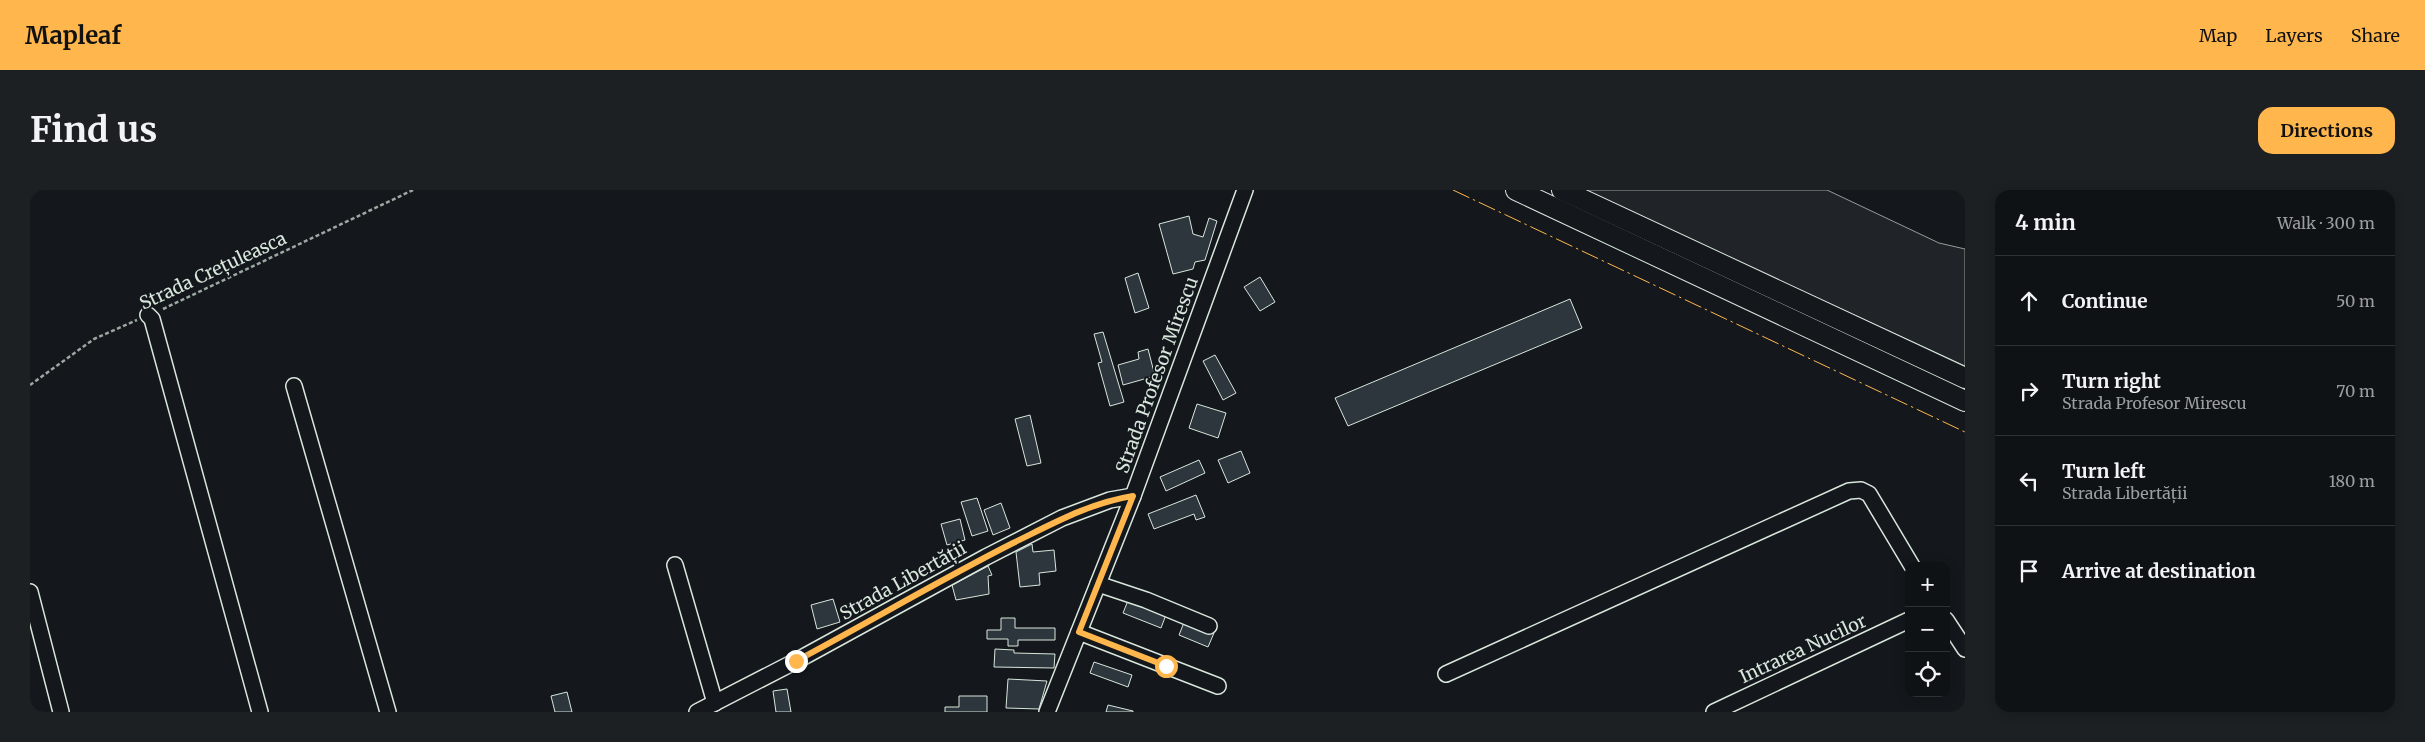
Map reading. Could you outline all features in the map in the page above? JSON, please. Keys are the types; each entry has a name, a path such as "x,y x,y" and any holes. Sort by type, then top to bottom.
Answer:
{"main road":[{"path":"1516,190 1965,401"},
{"path":"1562,190 1965,378"}],"street":[{"name":"Strada Profesor Mirescu","path":"1047,712 1133,496 1245,190"},
{"path":"148,316 152,319 260,712"},
{"path":"294,386 388,712"},
{"path":"1446,674 1849,491 1861,490 1869,494 1910,562"},
{"name":"Strada Libertății","path":"697,712 831,643 986,557 1062,518 1110,500 1133,496"},
{"path":"674,566 715,703"},
{"path":"1098,584 1146,600 1209,626"},
{"path":"30,592 62,712"},
{"name":"Intrarea Nucilor","path":"1714,712 1905,622"},
{"path":"1950,626 1965,650"},
{"path":"1079,632 1218,686"}],"path":[{"name":"Strada Crețuleasca","path":"30,385 94,339 120,326 148,316 413,190"}],"shaded area":[{"path":"1583,190 1827,190 1939,243 1965,249 1965,366"}],"building":[{"path":"1189,216 1193,234 1203,237 1209,218 1217,221 1205,260 1195,262 1193,269 1173,274 1159,224"},
{"path":"1138,273 1149,308 1135,313 1125,278"},
{"path":"1260,277 1275,302 1260,311 1244,287"},
{"path":"1570,299 1582,328 1348,426 1335,398"},
{"path":"1103,332 1124,402 1110,406 1098,363 1102,362 1094,334"},
{"path":"1148,349 1155,376 1123,385 1118,365 1139,359 1138,352"},
{"path":"1215,355 1236,393 1223,400 1203,361"},
{"path":"1197,404 1226,413 1218,438 1189,428"},
{"path":"1030,415 1041,463 1027,466 1015,419"},
{"path":"1241,451 1250,473 1228,483 1218,460"},
{"path":"1199,460 1205,473 1166,491 1160,477"},
{"path":"1196,495 1205,517 1196,520 1194,514 1154,529 1148,514"},
{"path":"977,498 988,531 972,536 961,502"},
{"path":"1001,503 1010,528 993,535 984,510"},
{"path":"960,519 965,540 947,545 941,524"},
{"path":"1032,544 1033,552 1054,550 1056,571 1039,573 1040,585 1020,587 1016,552"},
{"path":"988,566 992,575 988,576 989,594 956,600 952,585"},
{"path":"1129,598 1167,612 1161,628 1123,613"},
{"path":"833,599 840,622 817,629 811,605"},
{"path":"1001,618 1015,618 1015,628 1055,628 1055,640 1018,640 1018,646 1008,646 1008,639 987,639 987,630 1001,630"},
{"path":"1185,620 1214,633 1208,647 1179,635"},
{"path":"995,649 1014,650 1014,653 1055,654 1054,668 994,667"},
{"path":"1094,662 1132,675 1128,687 1090,673"},
{"path":"1008,679 1047,681 1039,709 1006,708"},
{"path":"787,689 791,712 776,712 773,691"},
{"path":"567,692 572,712 555,712 551,696"},
{"path":"959,696 987,696 987,712 945,712 945,707 959,707"},
{"path":"1108,705 1133,711 1133,712 1106,712"}],"power":[{"path":"1453,190 1965,432"}],"route":[{"path":"796,661 986,557 1062,518 1090,506 1133,496 1079,632 1166,666"}]}
